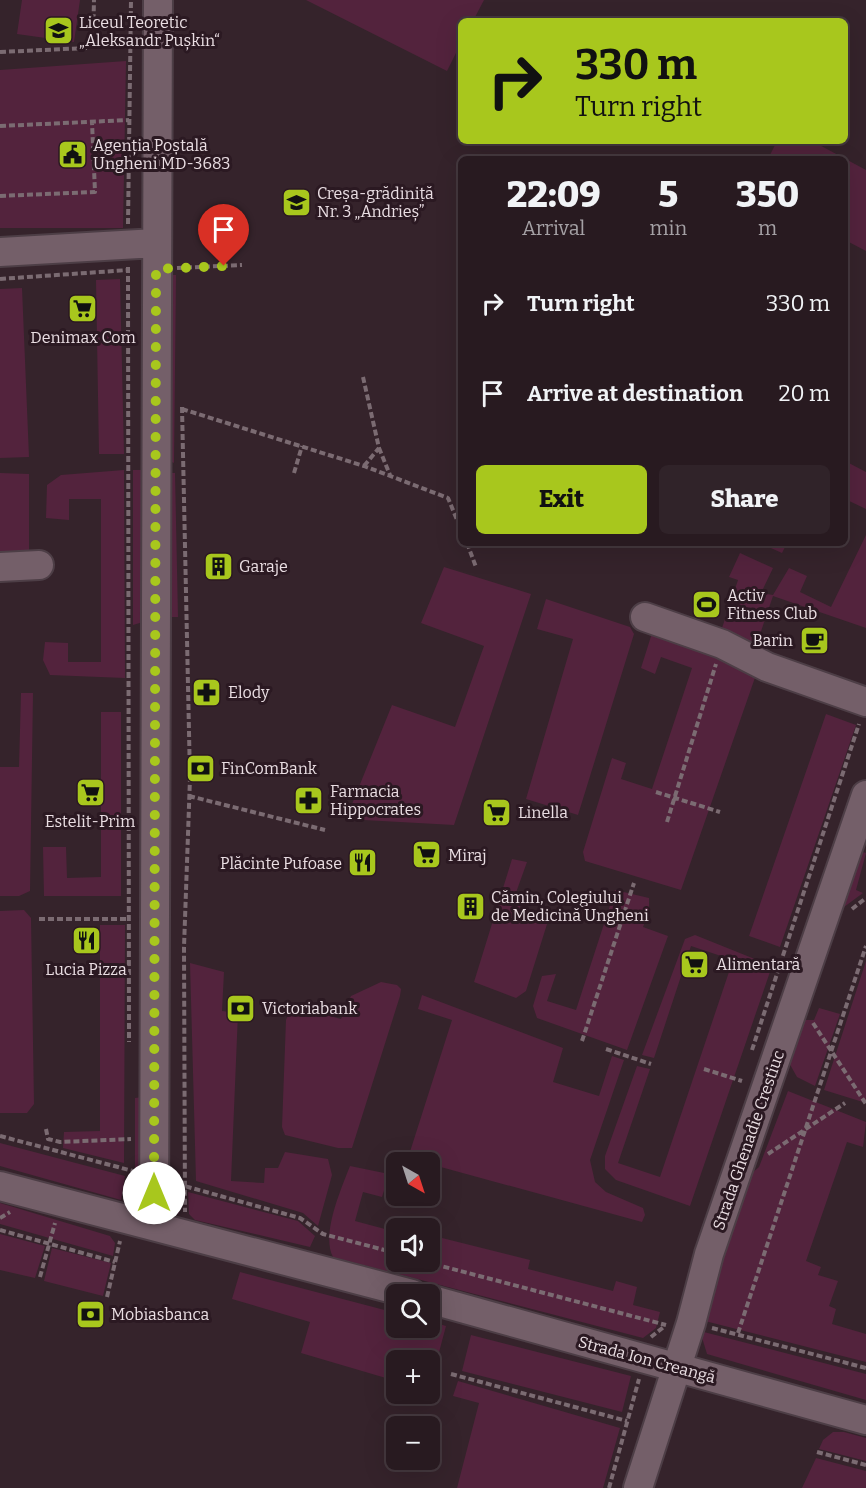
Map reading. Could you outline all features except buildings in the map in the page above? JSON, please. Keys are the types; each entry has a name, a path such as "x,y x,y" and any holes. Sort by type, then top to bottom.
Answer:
{"street":[{"path":"154,1226 138,1176 141,918 170,263 158,0"},
{"path":"0,252 170,263"},
{"path":"0,567 39,566"},
{"path":"645,617 722,644 767,667 866,702"},
{"name":"Strada Ghenadie Crestiuc","path":"638,1488 677,1368 678,1324 709,1254 735,1176 781,1004 866,795"},
{"path":"0,1186 386,1287"},
{"name":"Strada Ion Creangă","path":"440,1302 866,1420"}],"path":[{"path":"0,52 87,48 93,41 94,0"},
{"path":"128,231 131,0"},
{"path":"0,126 129,120"},
{"path":"0,196 95,192 92,122"},
{"path":"128,262 130,684 141,918 129,1046"},
{"path":"0,279 128,270 170,263 242,265"},
{"path":"363,377 379,448 390,476"},
{"path":"182,398 189,796 185,917 184,1234"},
{"path":"182,410 364,466 448,498 458,522"},
{"path":"294,473 302,446"},
{"path":"364,466 379,448"},
{"path":"468,546 476,567"},
{"path":"667,822 722,644"},
{"path":"656,792 720,812"},
{"path":"189,796 325,830"},
{"path":"582,1041 634,883"},
{"path":"39,919 185,917"},
{"path":"738,1333 866,946"},
{"path":"781,1004 807,1013 866,1104"},
{"path":"606,1049 651,1064"},
{"path":"704,1069 742,1081"},
{"path":"735,1176 845,1103"},
{"path":"130,1128 131,1150"},
{"path":"46,1129 48,1139 60,1142 130,1139"},
{"path":"0,1136 138,1176 185,1186 300,1218 323,1234 386,1250"},
{"path":"131,1160 138,1176"},
{"path":"40,1277 56,1217"},
{"path":"107,1297 125,1219"},
{"path":"0,1230 115,1262"},
{"path":"440,1265 678,1324 738,1333 866,1368"},
{"path":"609,1488 649,1338 678,1324"},
{"path":"451,1374 627,1421"},
{"path":"818,1452 866,1465"}],"shaded area":[{"path":"22,0 80,0 74,42 17,34"},
{"path":"306,0 484,0 475,18 458,18 458,49 447,71"},
{"path":"126,61 123,228 0,228 0,70"},
{"path":"776,144 818,144 840,156 770,156"},
{"path":"848,160 866,170 866,251 848,242"},
{"path":"166,275 176,275 174,463 170,461"},
{"path":"120,279 124,454 99,454 96,280"},
{"path":"22,288 29,457 0,458 0,289"},
{"path":"848,463 866,472 866,509 848,500"},
{"path":"124,470 125,678 50,675 43,660 45,642 68,643 68,662 101,662 101,499 69,499 69,520 46,518 47,485 61,475"},
{"path":"133,470 141,470 145,477 143,622 133,625"},
{"path":"0,473 29,474 29,558 0,560"},
{"path":"171,473 175,473 178,617 171,617 165,611 165,480"},
{"path":"866,535 866,628 773,596 756,646 720,634 738,580 729,577 740,553 773,568 761,593 773,595 789,568 807,576 800,592 831,607"},
{"path":"767,546 786,546 782,553"},
{"path":"444,567 531,594 454,825 346,819 392,705 455,727 484,646 421,623"},
{"path":"546,599 630,627 634,634 578,815 526,799 573,639 537,629"},
{"path":"653,630 758,669 681,890 585,861 583,852 612,758 626,763 621,779 652,789 692,668 661,657 655,674 641,668"},
{"path":"21,693 33,693 30,891 19,896 0,896 0,767 19,767"},
{"path":"101,712 121,712 121,896 44,896 43,847 66,847 67,878 101,877"},
{"path":"826,714 856,725 780,947 749,936"},
{"path":"856,850 866,853 856,890 863,893 844,907 837,906"},
{"path":"512,859 527,862 513,901 521,904 516,917 529,922 532,914 548,921 526,991 516,998 474,982"},
{"path":"615,890 649,898 649,911 643,927 668,936 627,1050 537,1018 533,1006 542,976 556,974 547,1001 576,1010"},
{"path":"24,910 31,918 34,1104 27,1113 0,1113 0,911"},
{"path":"100,925 125,925 124,1163 63,1148 64,1132 100,1131"},
{"path":"695,935 772,966 690,1206 616,1180 605,1169 605,1156 637,1066 650,1069 618,1163 660,1177 733,960 691,946 654,1058 642,1055 685,939"},
{"path":"866,961 866,1103 824,1090"},
{"path":"190,963 224,972 222,1011 238,1013 231,1181 264,1183 265,1168 278,1168 285,1152 328,1159 332,1175 318,1226 303,1213 196,1181"},
{"path":"381,982 397,985 401,989 400,996 352,1148 338,1148 285,1135 282,1127 286,1020 289,1013 300,1008 341,1019 351,996"},
{"path":"422,995 563,1048 553,1082 599,1096 612,1056 624,1060 590,1160 595,1182 606,1192 643,1208 645,1215 642,1222 440,1167 440,1152 410,1152 452,1020 418,1009"},
{"path":"819,1008 840,1014 815,1086 797,1077 788,1061 803,1020 814,1020"},
{"path":"788,1091 866,1122 863,1147 847,1142 806,1261 821,1267 818,1275 838,1281 829,1306 836,1309 832,1324 866,1334 866,1362 701,1320 744,1180 759,1167"},
{"path":"143,1097 144,1169 135,1168 135,1098"},
{"path":"0,1143 125,1176 121,1200 0,1166"},
{"path":"350,1166 386,1173 382,1197 363,1192 355,1221 386,1229 386,1271 333,1257 329,1237 338,1199"},
{"path":"164,1184 180,1188 179,1214 166,1203"},
{"path":"188,1192 298,1221 315,1236 310,1247 195,1220 189,1214"},
{"path":"0,1203 110,1236 115,1243 113,1256 0,1224"},
{"path":"0,1234 45,1246 35,1278 0,1270"},
{"path":"442,1238 530,1260 528,1269 613,1291 616,1281 637,1287 633,1305 660,1312 656,1328 643,1338 390,1272 440,1272"},
{"path":"52,1248 111,1263 103,1296 44,1281"},
{"path":"240,1272 386,1310 386,1338 440,1338 440,1324 446,1326 440,1350 386,1350 386,1378 301,1353 310,1322 232,1299"},
{"path":"700,1331 866,1374 866,1400 707,1354"},
{"path":"471,1335 631,1376 622,1412 462,1371"},
{"path":"458,1381 620,1428 603,1488 457,1488 479,1403 453,1396"},
{"path":"833,1432 844,1432 866,1438 866,1461 819,1449 823,1440"},
{"path":"816,1458 866,1471 866,1488 802,1488"}],"place":[{"name":"Liceul Teoretic „Aleksandr Pușkin“","path":"58,31"},
{"name":"Agenția Poștală Ungheni MD-3683","path":"72,154"},
{"name":"Creșa-grădiniță Nr. 3 „Andrieș”","path":"296,202"},
{"name":"Denimax Com","path":"83,309"},
{"name":"Garaje","path":"218,566"},
{"name":"Activ Fitness Club","path":"706,604"},
{"name":"Barin","path":"814,640"},
{"name":"Elody","path":"207,692"},
{"name":"FinComBank","path":"200,768"},
{"name":"Estelit-Prim","path":"90,793"},
{"name":"Farmacia Hippocrates","path":"309,800"},
{"name":"Linella","path":"497,812"},
{"name":"Miraj","path":"427,855"},
{"name":"Plăcinte Pufoase","path":"363,863"},
{"name":"Cămin, Colegiului de Medicină Ungheni","path":"470,906"},
{"name":"Lucia Pizza","path":"86,941"},
{"name":"Alimentară","path":"695,964"},
{"name":"Victoriabank","path":"241,1008"},
{"name":"Mobiasbanca","path":"90,1314"}],"route":[{"path":"154,1193 156,269 224,266"}]}
